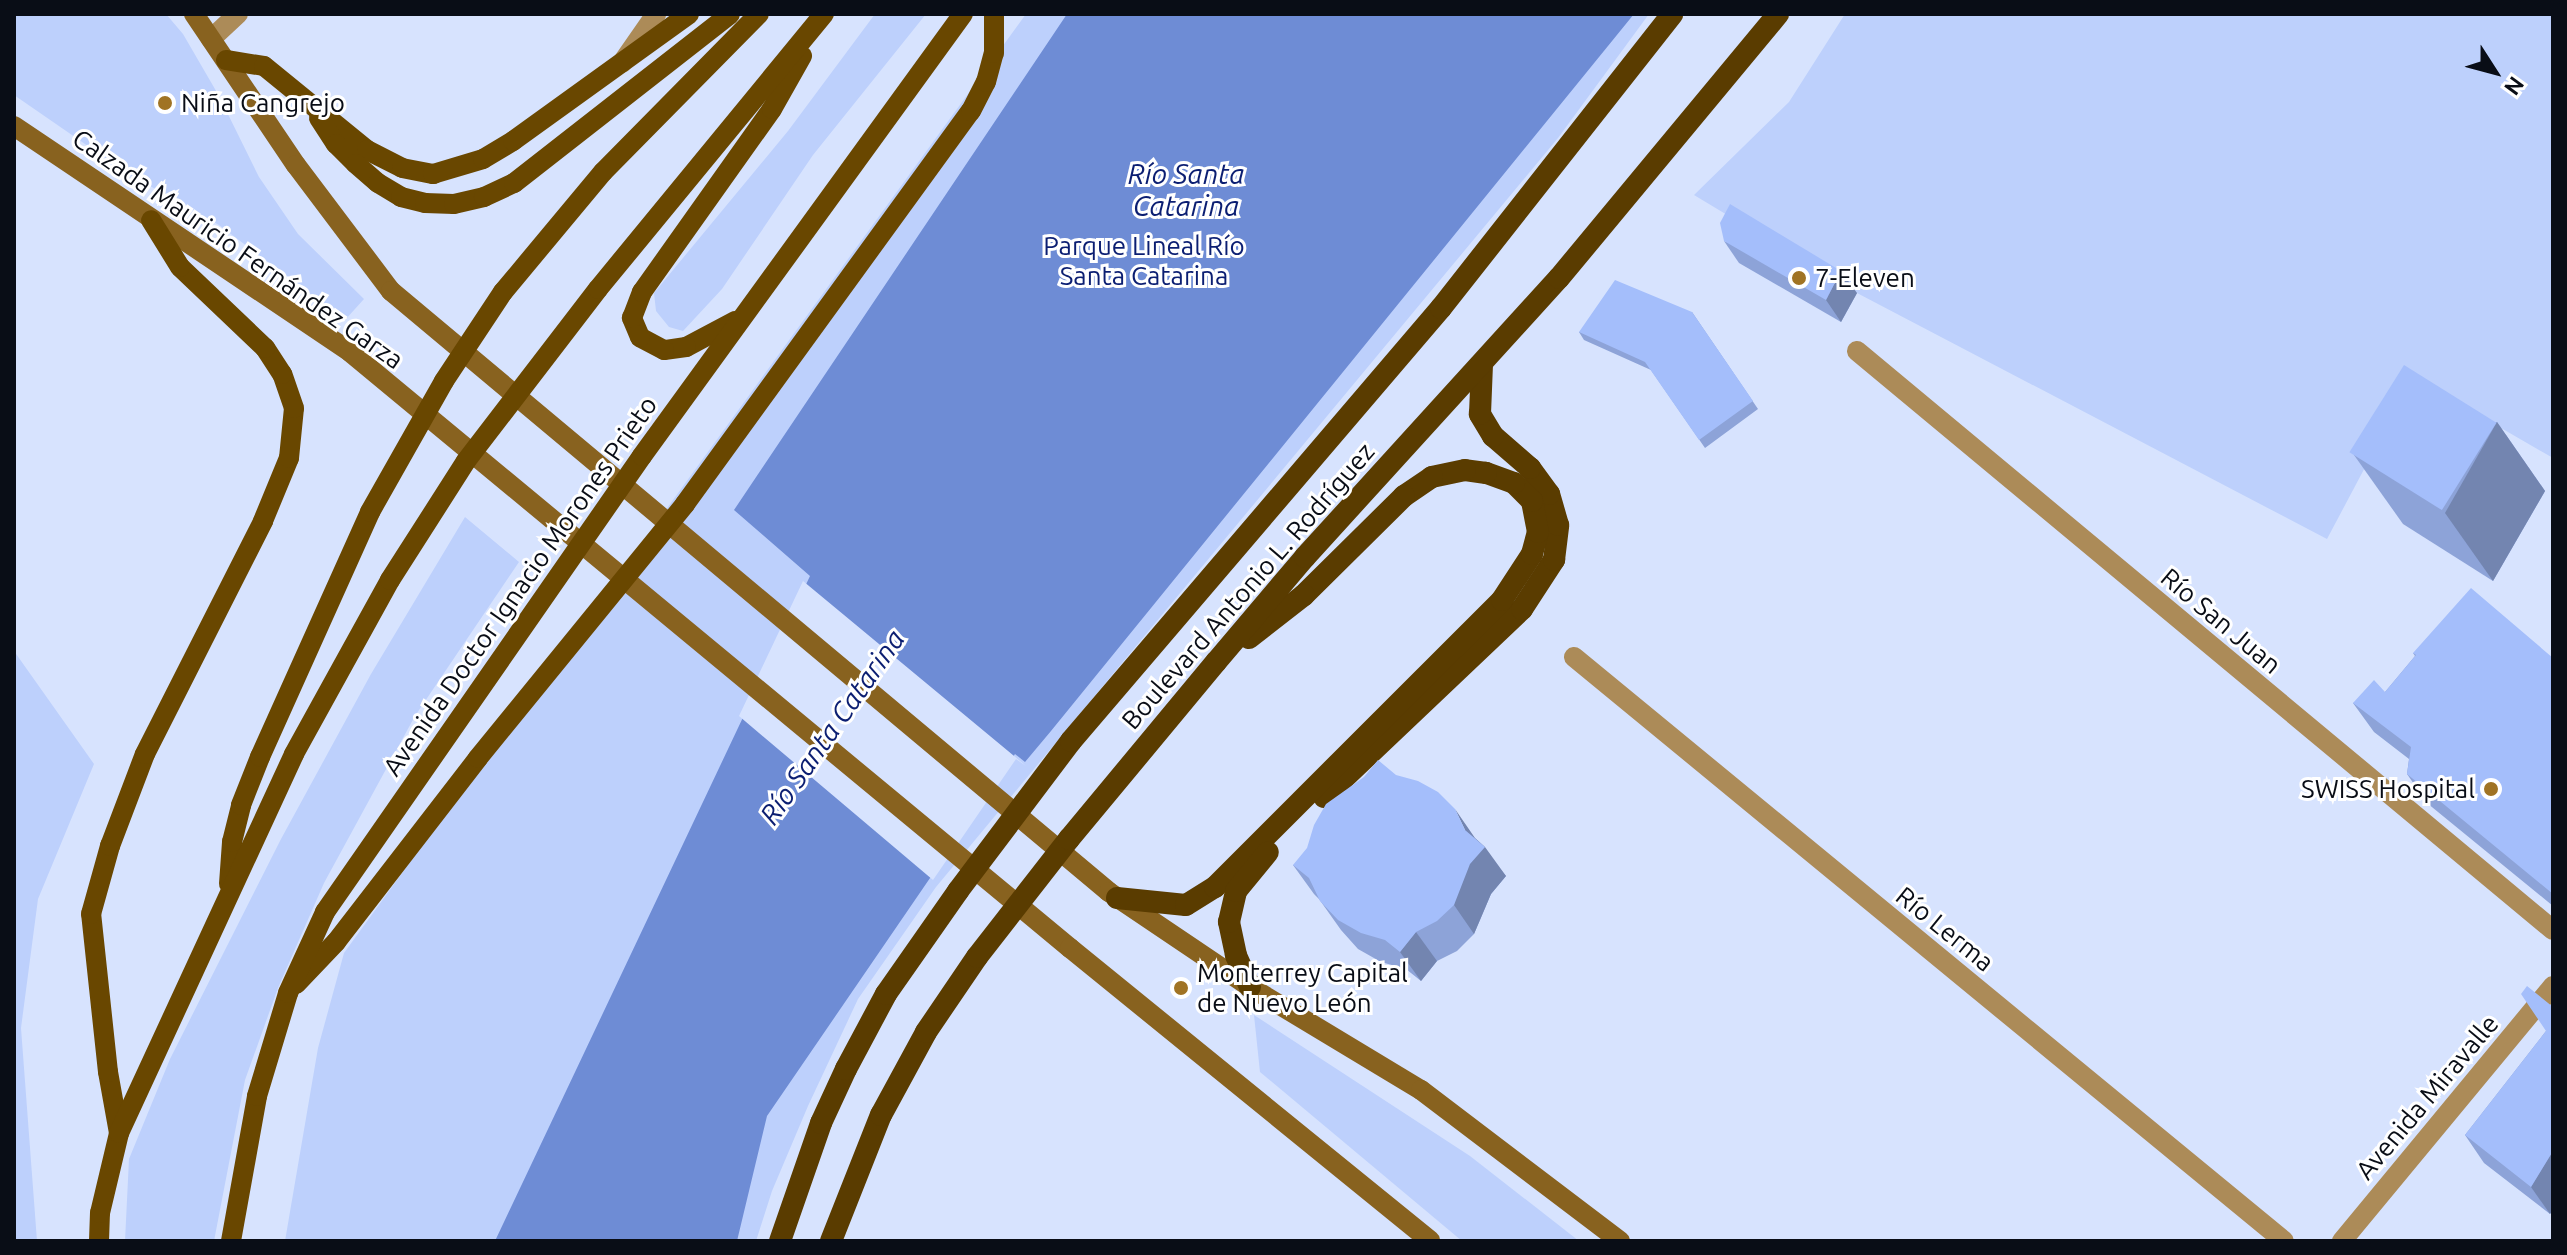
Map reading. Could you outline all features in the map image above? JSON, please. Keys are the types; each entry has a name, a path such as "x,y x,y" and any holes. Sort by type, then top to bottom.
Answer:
{"highway":[{"name":"Boulevard Antonio L. Rodríguez","path":"780,1241 821,1123 846,1069 886,994 958,891 1071,741 1441,308 1672,14"},
{"name":"Boulevard Antonio L. Rodríguez","path":"831,1241 881,1115 926,1032 977,957 1069,839 1305,557 1559,278 1778,14"},
{"path":"1250,987 1231,937 1229,922 1236,891 1287,832 1522,609 1554,560 1558,525 1549,494 1530,468 1493,436 1480,414 1482,364"},
{"path":"1113,895 1186,905 1215,887 1502,600 1532,554 1538,532 1532,501 1514,483 1486,473 1465,470 1432,477 1404,496 1304,595 1216,662"}],"main road":[{"name":"Calzada Mauricio Fernández Garza","path":"194,14 345,235 391,291 1113,895 1250,987 1421,1090 1620,1241"},
{"path":"226,60 264,66 389,163 433,174 483,159 620,67 689,14"},
{"path":"305,98 336,144 378,183 401,197 425,203 454,204 484,197 514,183 730,14"},
{"path":"228,897 232,842 241,805 316,626 370,512 444,381 529,259 624,150 759,14"},
{"path":"740,318 686,347 672,350 649,344 640,337 632,318 642,292 772,109 825,14"},
{"path":"99,1241 100,1213 119,1133 294,754 390,580 466,461 598,289 825,14"},
{"name":"Avenida Doctor Ignacio Morones Prieto","path":"231,1241 257,1096 288,993 325,912 740,318 963,14"},
{"path":"288,993 336,942 487,747 685,504 806,340 971,111 986,82 994,53 994,14"},
{"name":"Calzada Mauricio Fernández Garza","path":"14,126 350,352 1070,948 1430,1241"},
{"path":"119,1133 108,1072 91,914 110,846 145,754 263,521 289,458 294,408 282,374 265,348 180,267 151,220"}],"street":[{"path":"211,39 238,14"},
{"path":"620,67 656,14"},
{"name":"Río San Juan","path":"1857,351 2553,930"},
{"name":"Río Lerma","path":"1574,657 2284,1241"},
{"name":"Avenida Miravalle","path":"2342,1241 2553,986"}],"green space":[{"path":"14,14 166,14 183,34 219,96 259,177 298,234 364,299 345,320 219,225 127,173 14,95"},
{"path":"875,14 926,14 813,155 722,289 683,331 669,327 656,311 654,293 788,131"},
{"name":"Parque Lineal Río Santa Catarina","path":"1026,14 1649,14 1558,138 936,887 858,999 772,1191 756,1241 285,1241 318,1048 344,953"},
{"path":"1845,14 2553,14 2553,458 2413,377 2327,539 1857,293 1694,195 1789,102"},
{"path":"465,517 519,562 415,716 324,883 278,988 245,1080 214,1241 125,1241 129,1159 170,1059 281,839 371,674"},
{"path":"14,651 94,764 38,899 21,1028 37,1241 14,1241"},
{"path":"1254,1015 1470,1156 1579,1241 1462,1241 1260,1072"}],"water":[{"name":"Río Santa Catarina","path":"1067,14 1634,14 1051,731 1025,762 1015,754 767,1116 737,1241 495,1241 810,576 734,510"}],"pier":[{"path":"803,581 1026,766 1016,759 933,880 739,716"}],"building":[{"path":"1730,204 1841,271 1826,300 1724,241 1720,223"},
{"path":"1615,280 1692,312 1753,401 1699,440 1645,362 1579,332"},
{"path":"2404,365 2496,423 2442,510 2349,452"},
{"path":"2471,588 2553,658 2553,894 2407,774 2411,747 2353,703 2374,680 2385,692 2416,655 2413,653"},
{"path":"1378,760 1396,775 1418,781 1438,792 1455,809 1465,830 1485,847 1470,864 1454,905 1437,921 1416,932 1400,952 1385,940 1361,933 1338,920 1320,901 1309,878 1293,865 1307,848 1314,825 1326,804 1364,777"},
{"path":"2527,986 2553,1007 2553,1151 2531,1187 2465,1135 2546,1031 2521,994"}],"place":[{"name":"Niña Cangrejo","path":"165,103"},
{"name":"7-Eleven","path":"1799,278"},
{"name":"SWISS Hospital","path":"2491,789"},
{"name":"Monterrey Capital de Nuevo León","path":"1181,988"}]}
